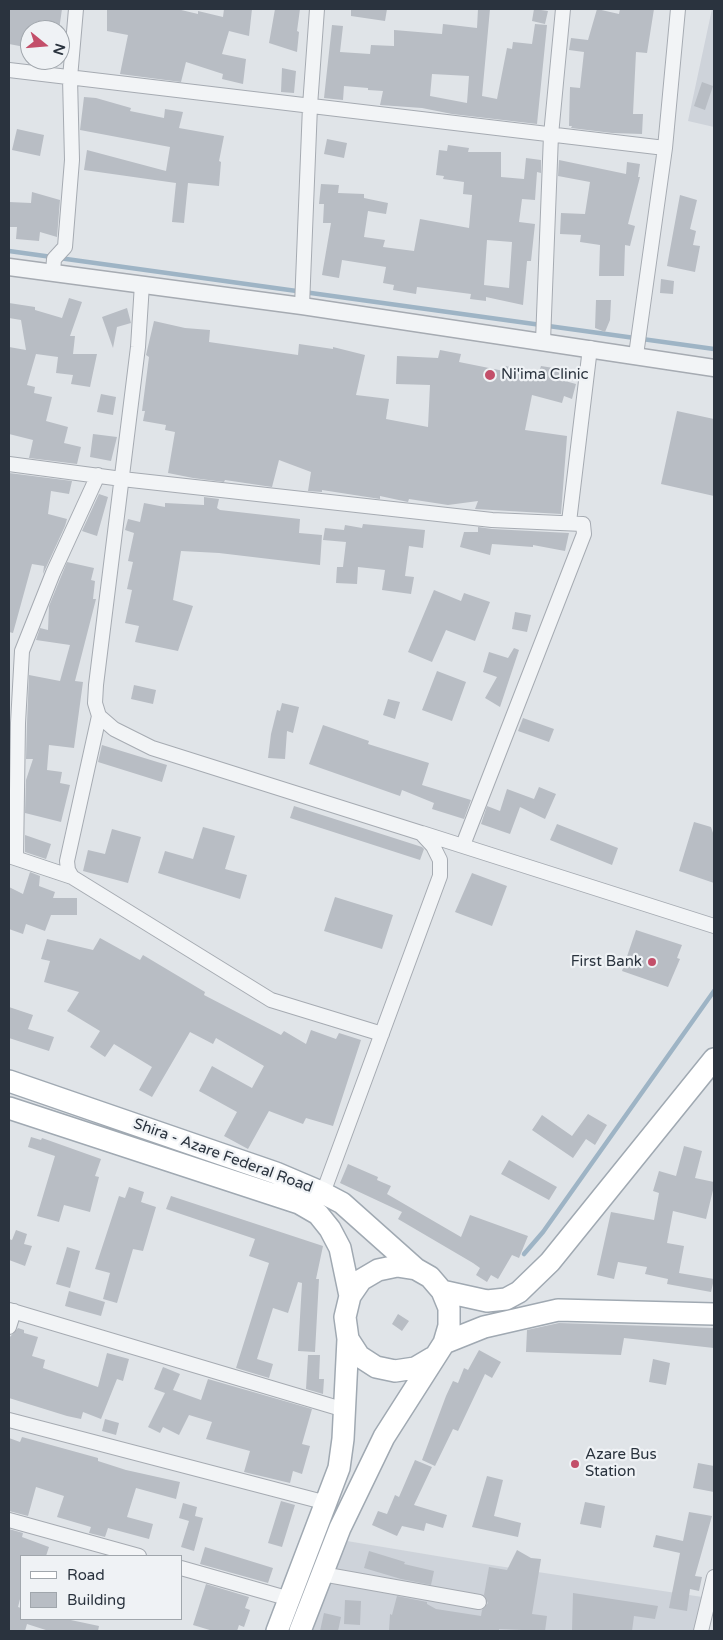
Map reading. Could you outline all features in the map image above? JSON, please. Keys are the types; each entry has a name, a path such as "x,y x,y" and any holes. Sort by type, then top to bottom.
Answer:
{"main road":[{"path":"442,1291 486,1301 506,1299 519,1292 550,1262 714,1059"},
{"name":"Shira - Azare Federal Road","path":"9,1081 116,1116 276,1173 324,1193 342,1203 416,1269"},
{"name":"Shira - Azare Federal Road","path":"9,1108 112,1140 300,1203 318,1214 330,1229 340,1248 350,1296"},
{"path":"112,1140 116,1116"},
{"path":"277,1631 339,1468 345,1410 348,1339 345,1317 350,1296 361,1280 378,1270 397,1266 416,1269 430,1277 442,1291 449,1308 449,1326 438,1350 384,1437 340,1528 300,1631"},
{"path":"348,1339 359,1356 376,1367 395,1372 415,1368 438,1350 484,1327 558,1310 714,1314"}],"street":[{"path":"54,265 64,247 72,160 70,78 76,9"},
{"path":"302,295 310,106 317,9"},
{"path":"543,329 551,135 563,9"},
{"path":"637,343 665,148 678,9"},
{"path":"9,70 665,148"},
{"path":"9,267 54,265 142,284 302,295 543,329 590,348 637,343 714,368"},
{"path":"72,878 68,870 67,861 99,716 95,703 96,685 138,347 142,284"},
{"path":"569,522 590,348"},
{"path":"9,464 122,479 492,520 583,524 584,534 463,845"},
{"path":"98,475 53,572 22,651 12,857 72,878 271,1000 382,1034"},
{"path":"99,716 114,729 152,748 714,926"},
{"path":"324,1193 440,876 440,860 433,846 421,833"},
{"path":"9,1327 11,1311 345,1410"},
{"path":"9,1420 327,1503"},
{"path":"9,1520 135,1555"},
{"path":"182,1568 290,1599"},
{"path":"322,1574 479,1602"},
{"path":"701,1631 714,1577"}],"shaded area":[{"path":"712,9 714,9 714,127 688,121"},
{"path":"335,1539 709,1598 701,1631 300,1631"}],"building":[{"path":"9,9 62,9 60,20 20,20 20,46 9,44"},
{"path":"107,9 177,9 198,14 198,11 223,17 224,9 252,9 249,36 229,31 222,54 246,59 243,84 222,79 223,74 186,62 181,82 120,74 128,35 107,31"},
{"path":"275,9 300,9 297,52 269,43"},
{"path":"351,9 387,9 385,21 351,16"},
{"path":"478,9 490,9 482,96 497,99 507,48 512,49 513,42 532,44 535,24 547,25 537,124 452,114 422,108 380,105 383,91 368,90 368,88 344,86 343,100 324,98 332,25 343,26 340,52 370,54 371,45 394,46 394,30 442,34 443,24 477,28","holes":["432,74 469,76 467,103 430,96"]},
{"path":"534,9 548,11 545,24 532,21"},
{"path":"597,9 619,14 620,9 654,9 647,53 636,52 633,114 643,114 642,134 612,133 571,128 572,126 569,126 570,87 580,88 584,52 569,50 571,38 588,40"},
{"path":"282,68 296,71 294,93 281,92"},
{"path":"702,82 713,86 705,110 694,106"},
{"path":"84,97 96,98 131,108 130,111 164,118 165,109 183,112 179,128 224,136 219,161 221,162 219,186 188,183 184,223 172,222 176,183 84,170 87,150 166,171 170,147 80,130"},
{"path":"17,129 44,135 40,156 12,150"},
{"path":"327,139 347,143 344,158 324,154"},
{"path":"448,145 469,148 468,152 501,152 501,177 524,179 526,158 541,160 541,173 537,172 535,200 522,199 519,222 535,224 531,261 527,261 523,305 486,297 486,301 470,299 471,294 417,287 416,294 393,290 394,285 383,283 386,267 342,260 339,278 322,275 331,223 323,223 324,204 319,204 321,184 339,185 338,193 364,194 364,198 388,203 386,214 368,211 364,237 385,240 383,247 414,251 420,219 469,228 472,195 463,194 464,182 443,179 444,176 436,175 439,150 447,151","holes":["487,240 512,242 509,288 484,285"]},
{"path":"559,160 626,174 627,162 640,164 638,177 640,177 628,224 635,226 630,246 625,245 624,276 599,276 600,245 580,242 581,235 560,234 561,213 585,214 590,182 558,176"},
{"path":"32,192 60,200 57,237 40,232 39,241 16,239 17,227 9,227 9,202 31,203"},
{"path":"680,195 697,200 690,229 696,231 693,245 700,246 695,272 667,266"},
{"path":"661,279 674,281 673,294 660,293"},
{"path":"69,298 82,302 70,336 75,336 73,354 97,354 90,387 71,384 73,375 56,373 58,357 36,354 27,385 35,387 34,393 52,397 46,421 68,427 64,443 81,447 77,464 29,458 33,440 9,434 9,347 26,350 21,320 9,318 9,303 35,307 35,310 62,318"},
{"path":"596,300 611,300 610,320 605,332 595,328"},
{"path":"127,308 131,323 117,327 113,348 102,317"},
{"path":"154,321 185,328 210,330 209,342 298,355 299,344 333,349 333,347 365,355 356,395 389,399 386,419 428,427 430,385 396,384 397,356 438,358 440,350 461,354 459,362 504,371 505,366 539,372 541,366 566,370 565,381 576,384 572,399 564,396 562,403 532,395 525,430 567,436 561,514 475,509 478,501 448,505 409,499 408,502 380,496 380,499 322,490 322,492 308,491 311,472 279,460 272,487 225,480 224,482 193,478 168,473 175,432 165,430 166,425 143,421 145,411 142,411 149,357 146,355"},
{"path":"101,394 116,397 113,415 97,412"},
{"path":"677,411 714,419 714,496 661,484"},
{"path":"93,434 117,437 111,461 90,457"},
{"path":"9,473 72,481 69,494 51,491 48,514 67,519 43,574 44,566 32,564 13,633 9,632"},
{"path":"99,494 108,497 97,536 82,531"},
{"path":"204,497 219,499 217,508 220,510 300,519 299,533 322,535 320,565 219,553 181,551 173,600 193,606 178,651 135,642 139,626 125,623 132,590 127,589 133,562 128,561 134,533 125,530 128,519 140,522 144,503 165,507 165,503 204,505"},
{"path":"363,524 425,530 423,548 409,546 405,576 414,577 411,594 382,590 385,570 358,567 357,584 336,583 337,567 343,567 346,542 323,540 325,528 344,530 345,525 362,528"},
{"path":"478,527 569,533 565,551 533,545 533,547 492,544 490,555 460,547 464,532 478,532"},
{"path":"67,562 94,568 91,580 95,581 93,599 96,599 75,681 83,682 74,748 49,745 47,770 62,772 60,783 70,785 61,822 25,813 26,780 33,759 26,759 29,675 60,681 70,645 36,640 40,628 48,630 49,606"},
{"path":"434,590 461,601 464,593 490,602 475,641 446,630 432,662 408,652"},
{"path":"515,612 531,615 527,632 512,629"},
{"path":"514,648 519,650 500,707 485,698 497,677 483,672 489,652 508,658"},
{"path":"437,671 466,682 452,721 422,710"},
{"path":"134,685 156,690 153,704 131,699"},
{"path":"388,699 400,702 395,719 383,715"},
{"path":"282,703 299,707 293,733 287,731 285,759 268,758 277,710 280,711"},
{"path":"523,718 554,729 549,742 518,731"},
{"path":"323,725 369,741 368,744 429,763 422,785 471,800 464,819 432,809 434,803 402,790 400,796 309,764"},
{"path":"102,745 167,765 162,782 98,762"},
{"path":"539,787 556,794 545,819 520,807 510,834 481,824 487,806 500,811 507,789 534,799"},
{"path":"294,806 422,847 424,849 420,860 290,818"},
{"path":"694,822 711,827 714,836 714,883 679,871"},
{"path":"557,824 618,848 612,865 550,840"},
{"path":"203,827 235,836 225,869 247,875 240,899 158,873 165,851 193,859"},
{"path":"112,829 141,837 128,883 83,871 88,850 105,854"},
{"path":"25,835 51,844 46,859 25,852"},
{"path":"30,872 40,876 39,886 55,892 53,898 77,898 77,915 51,915 45,931 26,924 23,934 9,929 9,887 23,894"},
{"path":"472,873 507,886 492,926 455,912"},
{"path":"335,897 393,915 382,949 324,931"},
{"path":"636,930 682,945 677,958 680,959 668,987 622,971"},
{"path":"100,938 140,960 143,955 205,992 204,995 281,1035 284,1031 306,1044 311,1030 336,1039 339,1033 361,1040 333,1126 306,1118 303,1124 269,1111 248,1149 224,1136 237,1112 199,1091 212,1066 252,1088 264,1066 216,1038 213,1044 190,1032 152,1097 139,1090 152,1067 114,1044 105,1057 90,1047 100,1031 67,1011 79,992 44,982 50,961 41,959 47,939 93,950"},
{"path":"9,1007 33,1015 28,1029 54,1037 49,1051 9,1038"},
{"path":"588,1114 607,1125 595,1145 586,1139 573,1158 532,1130 542,1115 572,1136"},
{"path":"31,1137 41,1140 42,1138 101,1159 95,1176 99,1177 90,1212 64,1205 59,1222 37,1216 55,1156 28,1147"},
{"path":"684,1146 702,1151 695,1178 714,1182 714,1186 706,1219 673,1211 667,1243 684,1246 679,1273 714,1279 711,1292 667,1284 668,1279 645,1274 647,1267 618,1262 614,1279 597,1275 611,1212 654,1220 659,1193 653,1191 659,1171 676,1176"},
{"path":"509,1160 557,1187 549,1200 501,1174"},
{"path":"348,1164 378,1177 377,1180 391,1186 387,1194 461,1237 470,1215 528,1236 519,1258 512,1255 498,1279 491,1275 487,1282 476,1275 480,1268 473,1263 398,1219 402,1212 340,1183"},
{"path":"129,1187 144,1192 141,1202 156,1207 143,1251 133,1249 117,1303 103,1299 110,1273 95,1269 119,1196 125,1198"},
{"path":"171,1196 323,1246 316,1279 319,1279 315,1352 298,1351 302,1283 298,1282 288,1313 273,1308 257,1359 273,1364 269,1378 236,1368 269,1263 249,1256 255,1239 166,1209"},
{"path":"16,1230 27,1234 24,1244 32,1246 25,1266 9,1260 9,1239 12,1240"},
{"path":"67,1247 80,1251 70,1288 56,1284"},
{"path":"69,1291 105,1302 101,1316 65,1306"},
{"path":"398,1314 409,1321 402,1331 392,1324"},
{"path":"559,1323 714,1328 714,1348 624,1338 621,1355 526,1352 527,1330"},
{"path":"18,1328 24,1330 24,1333 38,1337 32,1356 45,1360 43,1368 98,1387 107,1353 129,1359 123,1381 117,1379 101,1419 83,1412 81,1419 67,1416 9,1398 9,1338"},
{"path":"479,1350 501,1362 492,1378 485,1374 458,1431 453,1429 435,1466 422,1460 446,1396 453,1381 458,1383 464,1368 468,1370"},
{"path":"308,1355 320,1355 319,1379 324,1379 323,1394 306,1389"},
{"path":"653,1359 670,1363 666,1385 649,1382"},
{"path":"163,1367 180,1374 173,1390 201,1400 208,1379 312,1409 302,1444 310,1446 302,1474 293,1471 290,1483 244,1472 250,1451 206,1439 212,1422 189,1415 179,1435 163,1427 160,1433 148,1427 165,1393 154,1389"},
{"path":"105,1419 119,1423 116,1435 102,1431"},
{"path":"22,1437 98,1458 98,1461 126,1470 180,1482 176,1499 136,1488 127,1517 153,1524 149,1539 108,1528 105,1537 89,1533 91,1527 57,1517 64,1496 36,1487 28,1516 9,1511 9,1438 20,1442"},
{"path":"415,1460 432,1467 414,1505 447,1515 443,1528 426,1523 424,1531 402,1526 397,1536 372,1525 378,1511 387,1514 395,1495 399,1497"},
{"path":"698,1463 714,1466 714,1492 693,1488"},
{"path":"487,1476 503,1480 494,1516 521,1523 518,1537 472,1527"},
{"path":"281,1501 295,1505 282,1547 268,1543"},
{"path":"585,1502 605,1506 601,1528 580,1524"},
{"path":"183,1503 197,1507 195,1516 203,1518 194,1551 181,1547 189,1521 179,1518"},
{"path":"689,1512 712,1516 695,1576 702,1577 699,1591 690,1589 687,1611 669,1608 680,1553 653,1547 656,1535 683,1541"},
{"path":"9,1529 23,1533 22,1537 49,1547 46,1555 20,1555 20,1599 18,1607 20,1608 20,1620 71,1620 99,1626 98,1631 49,1631 27,1624 25,1631 9,1631"},
{"path":"205,1547 273,1568 268,1583 200,1564"},
{"path":"517,1550 531,1558 541,1559 532,1614 547,1616 545,1631 499,1629 499,1631 389,1631 390,1614 392,1615 397,1596 427,1602 427,1604 436,1609 481,1616 482,1610 488,1603 484,1595 489,1567 507,1570"},
{"path":"369,1551 405,1562 404,1564 434,1571 431,1585 401,1579 364,1568"},
{"path":"206,1584 249,1597 245,1608 250,1610 244,1627 239,1625 237,1631 213,1631 193,1625"},
{"path":"573,1593 658,1606 655,1619 634,1616 632,1631 572,1631"},
{"path":"345,1600 361,1601 360,1625 344,1624"},
{"path":"324,1613 341,1617 338,1631 320,1631"}],"waterway":[{"path":"9,251 52,257"},
{"path":"59,258 714,349"},
{"path":"524,1254 543,1232 714,991"}],"place":[{"name":"Ni'ima Clinic","path":"490,375"},
{"name":"First Bank","path":"652,962"},
{"name":"Azare Bus Station","path":"575,1464"}]}
